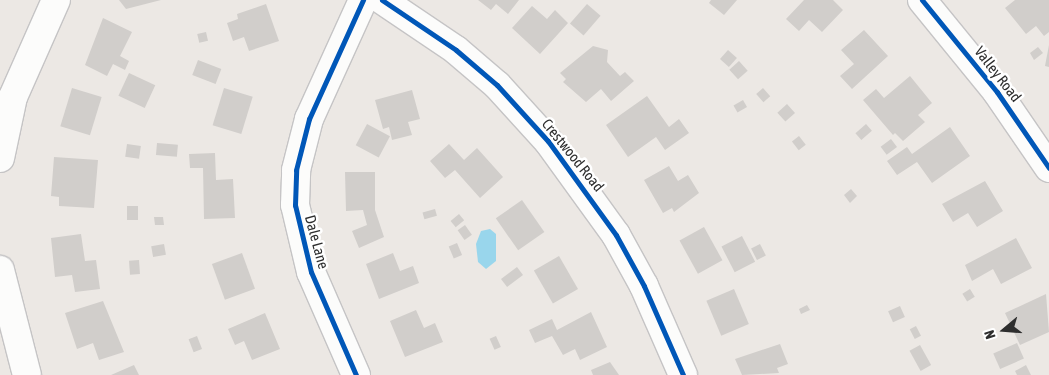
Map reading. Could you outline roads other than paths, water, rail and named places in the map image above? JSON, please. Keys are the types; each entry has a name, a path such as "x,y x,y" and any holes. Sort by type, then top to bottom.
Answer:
{"street":[{"path":"0,158 16,88 56,0"},
{"name":"Dale Lane","path":"356,375 311,272 300,240 296,196 298,162 309,120 363,0"},
{"name":"Crestwood Road","path":"382,0 456,50 497,85 548,141 616,235 644,286 683,375"},
{"name":"Valley Road","path":"922,0 997,92 1049,168"},
{"path":"0,270 27,375"}],"water":[{"path":"490,229 496,234 496,261 486,269 478,262 476,244 481,231"}]}
